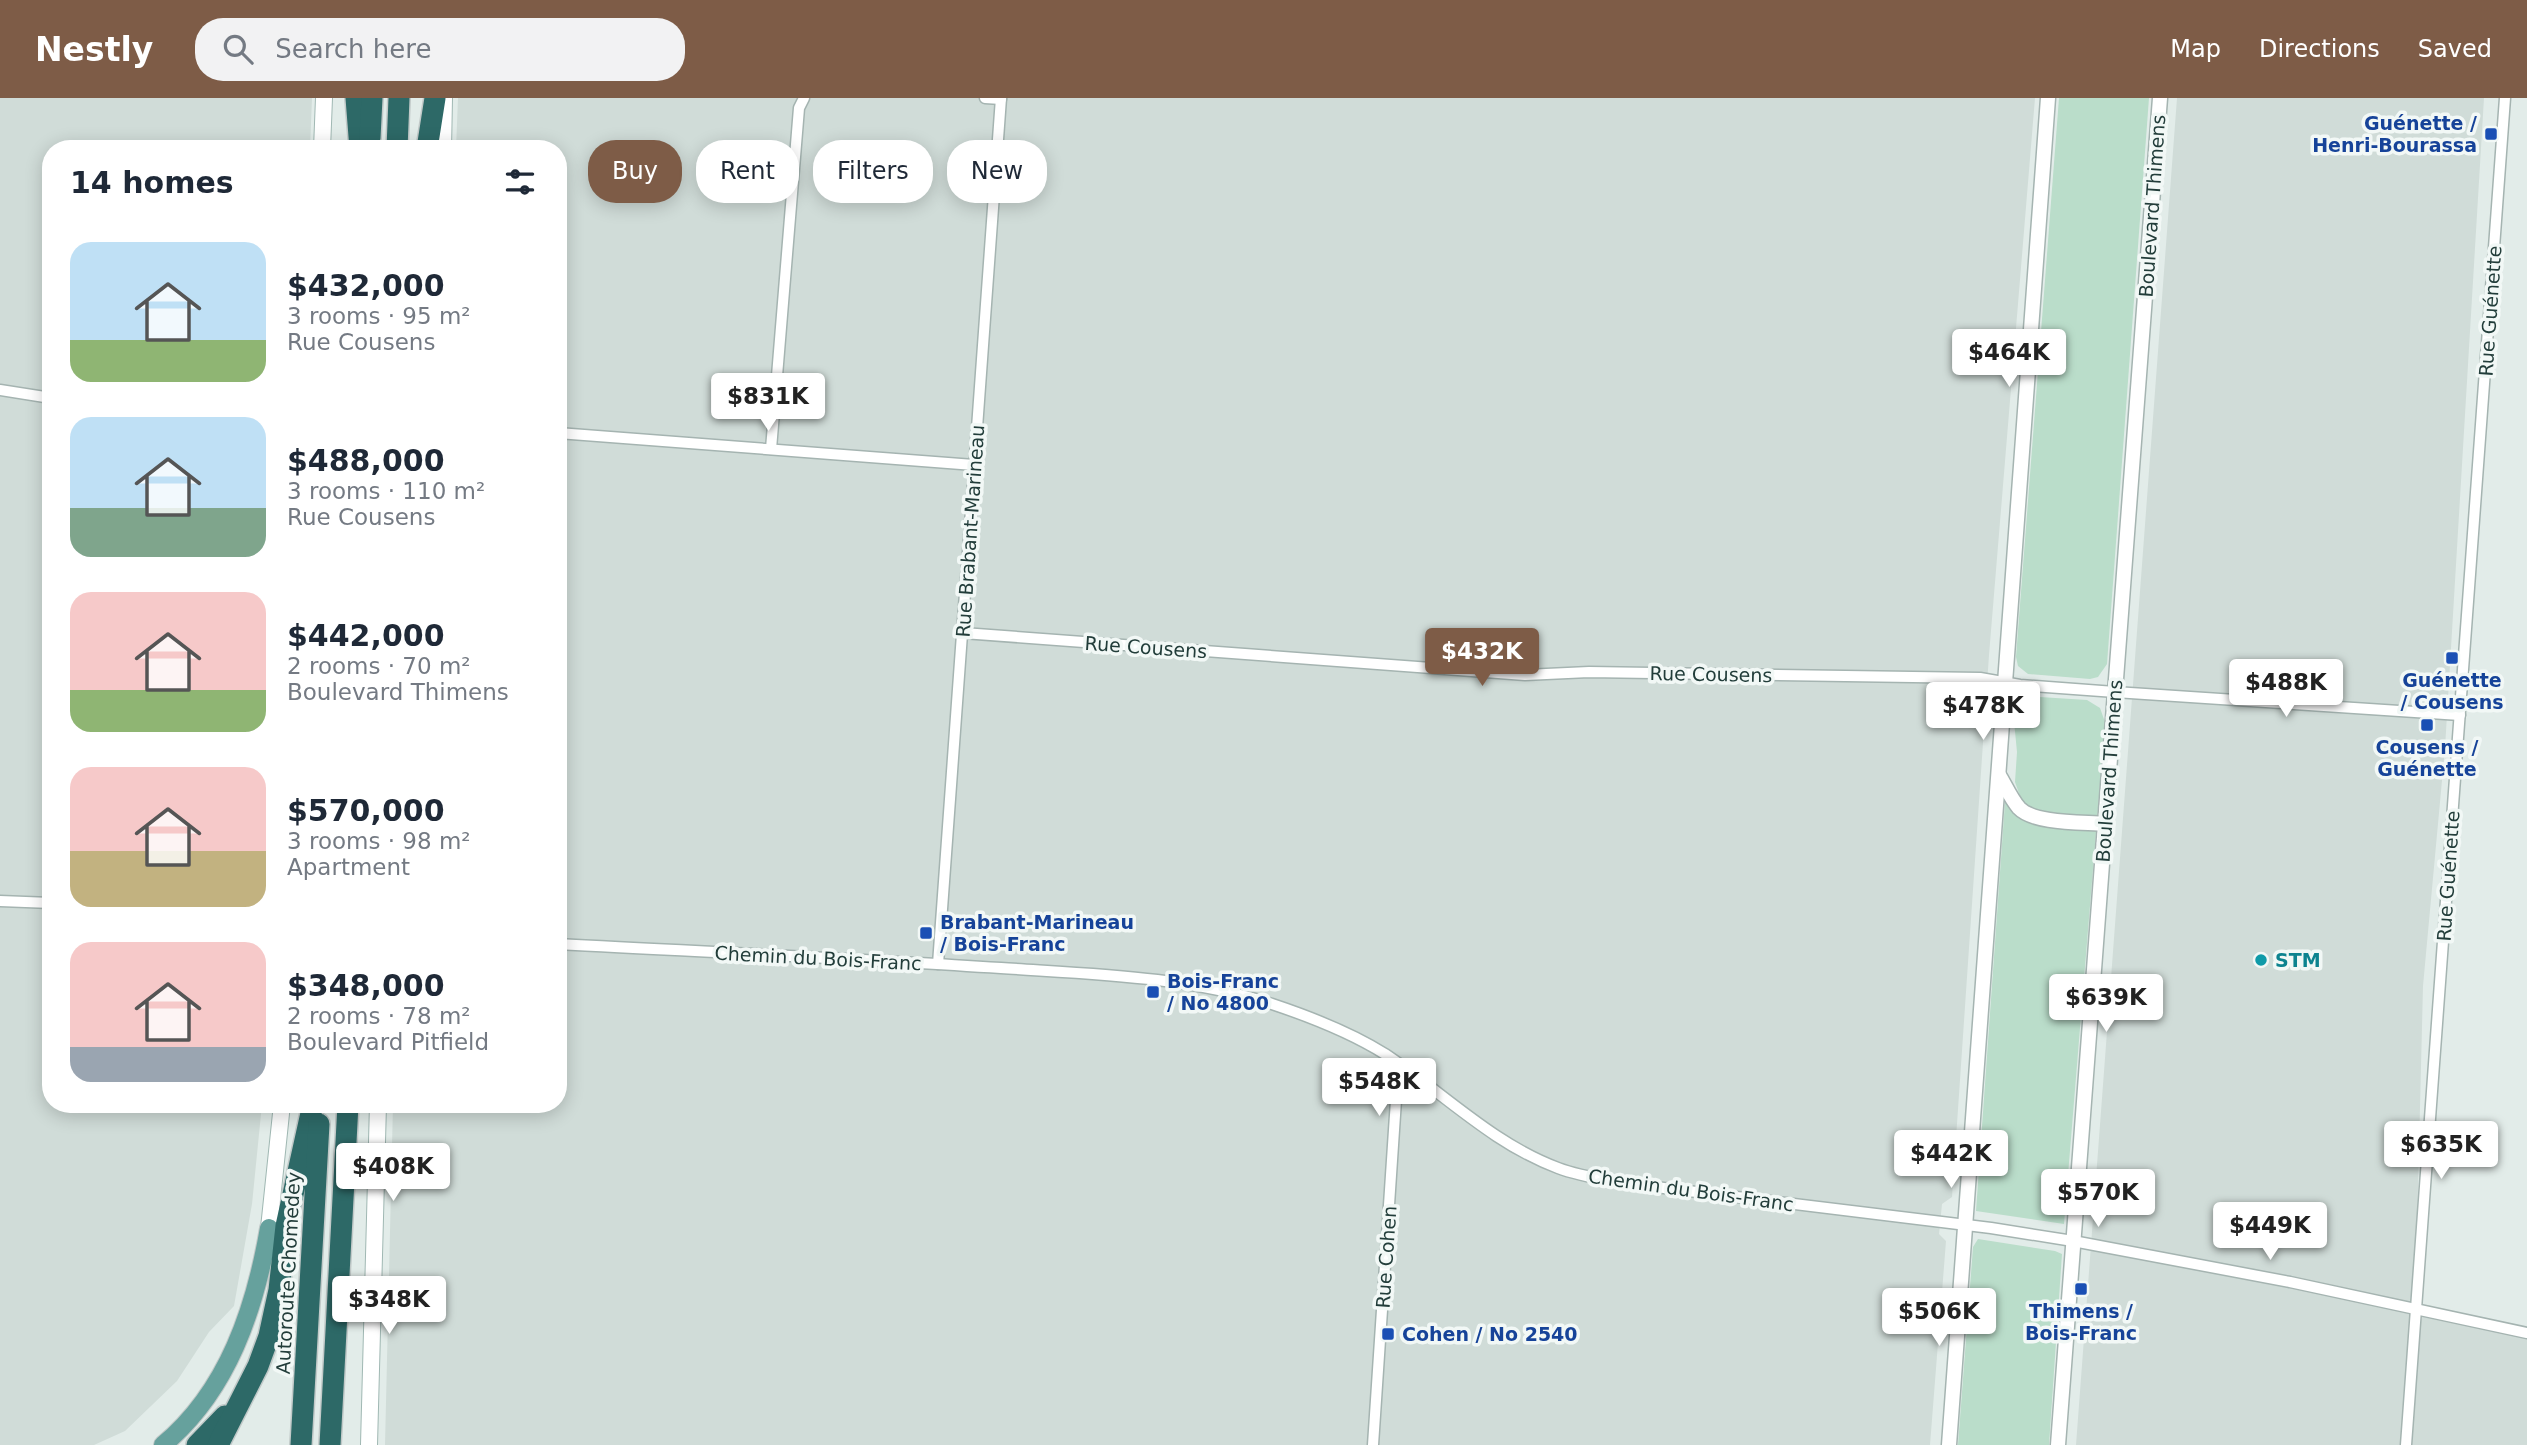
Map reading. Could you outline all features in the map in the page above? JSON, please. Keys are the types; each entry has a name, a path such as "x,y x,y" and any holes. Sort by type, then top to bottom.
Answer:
{"highway":[{"path":"356,98 359,140"},
{"path":"370,140 372,98"},
{"path":"397,140 399,98"},
{"path":"428,140 435,98"},
{"path":"218,1445 264,1352 274,1320 286,1226 311,1113"},
{"name":"Autoroute Chomedey","path":"301,1445 319,1113"},
{"path":"330,1445 348,1113"},
{"path":"197,1445 244,1393"}],"main road":[{"path":"322,140 324,98"},
{"path":"443,140 444,98"},
{"path":"163,1445 203,1404 229,1362 242,1332 256,1287 269,1228 281,1113"},
{"path":"369,1445 377,1113"}],"street":[{"path":"771,449 799,108 804,98"},
{"path":"985,98 1001,99"},
{"path":"1949,1445 2048,98"},
{"name":"Boulevard Thimens","path":"2058,1445 2160,98"},
{"name":"Rue Guénette","path":"2406,1445 2505,98"},
{"name":"Rue Brabant-Marineau","path":"938,964 1001,99"},
{"path":"0,390 42,397"},
{"path":"567,433 974,465"},
{"name":"Rue Cousens","path":"963,633 1525,675 1589,672 1980,678 2115,692 2460,715"},
{"path":"1999,775 2019,808 2028,815 2105,824"},
{"path":"0,901 42,903"},
{"name":"Chemin du Bois-Franc","path":"567,944 938,964 1134,978 1229,993 1273,1004 1325,1023 1366,1044 1515,1147 1570,1172 1632,1184 2073,1241 2281,1280 2527,1332"},
{"name":"Rue Cohen","path":"1373,1445 1396,1100 1398,1084 1406,1070"}],"shaded area":[{"path":"0,98 312,98 310,140 42,140 42,1113 261,1113 252,1204 234,1306 209,1332 177,1381 125,1431 94,1445 0,1445"},
{"path":"458,98 2035,98 1989,655 1952,1197 1942,1204 1939,1234 1946,1241 1930,1445 385,1445 393,1113 567,1113 567,140 456,140"},
{"path":"2177,98 2484,98 2445,748 2423,986 2415,1310 2527,1332 2527,1445 2076,1445"}],"green space":[{"path":"2059,98 2149,98 2107,664 2098,677 2090,679 2028,674 2018,666 2016,657"},
{"path":"2026,696 2087,700 2100,708 2105,722 2064,1224 1976,1211 2005,802 2021,799 2015,782 2017,752 2013,711 2015,704"},
{"path":"1978,1239 2062,1254 2049,1445 1958,1445 1973,1247"}],"place":[{"name":"Guénette / Henri-Bourassa","path":"2491,134"},
{"name":"Guénette / Cousens","path":"2452,658"},
{"name":"Cousens / Guénette","path":"2427,725"},
{"name":"Brabant-Marineau / Bois-Franc","path":"926,933"},
{"name":"STM","path":"2261,960"},
{"name":"Bois-Franc / No 4800","path":"1153,992"},
{"name":"Thimens / Bois-Franc","path":"2081,1289"},
{"name":"Cohen / No 2540","path":"1388,1334"}]}
